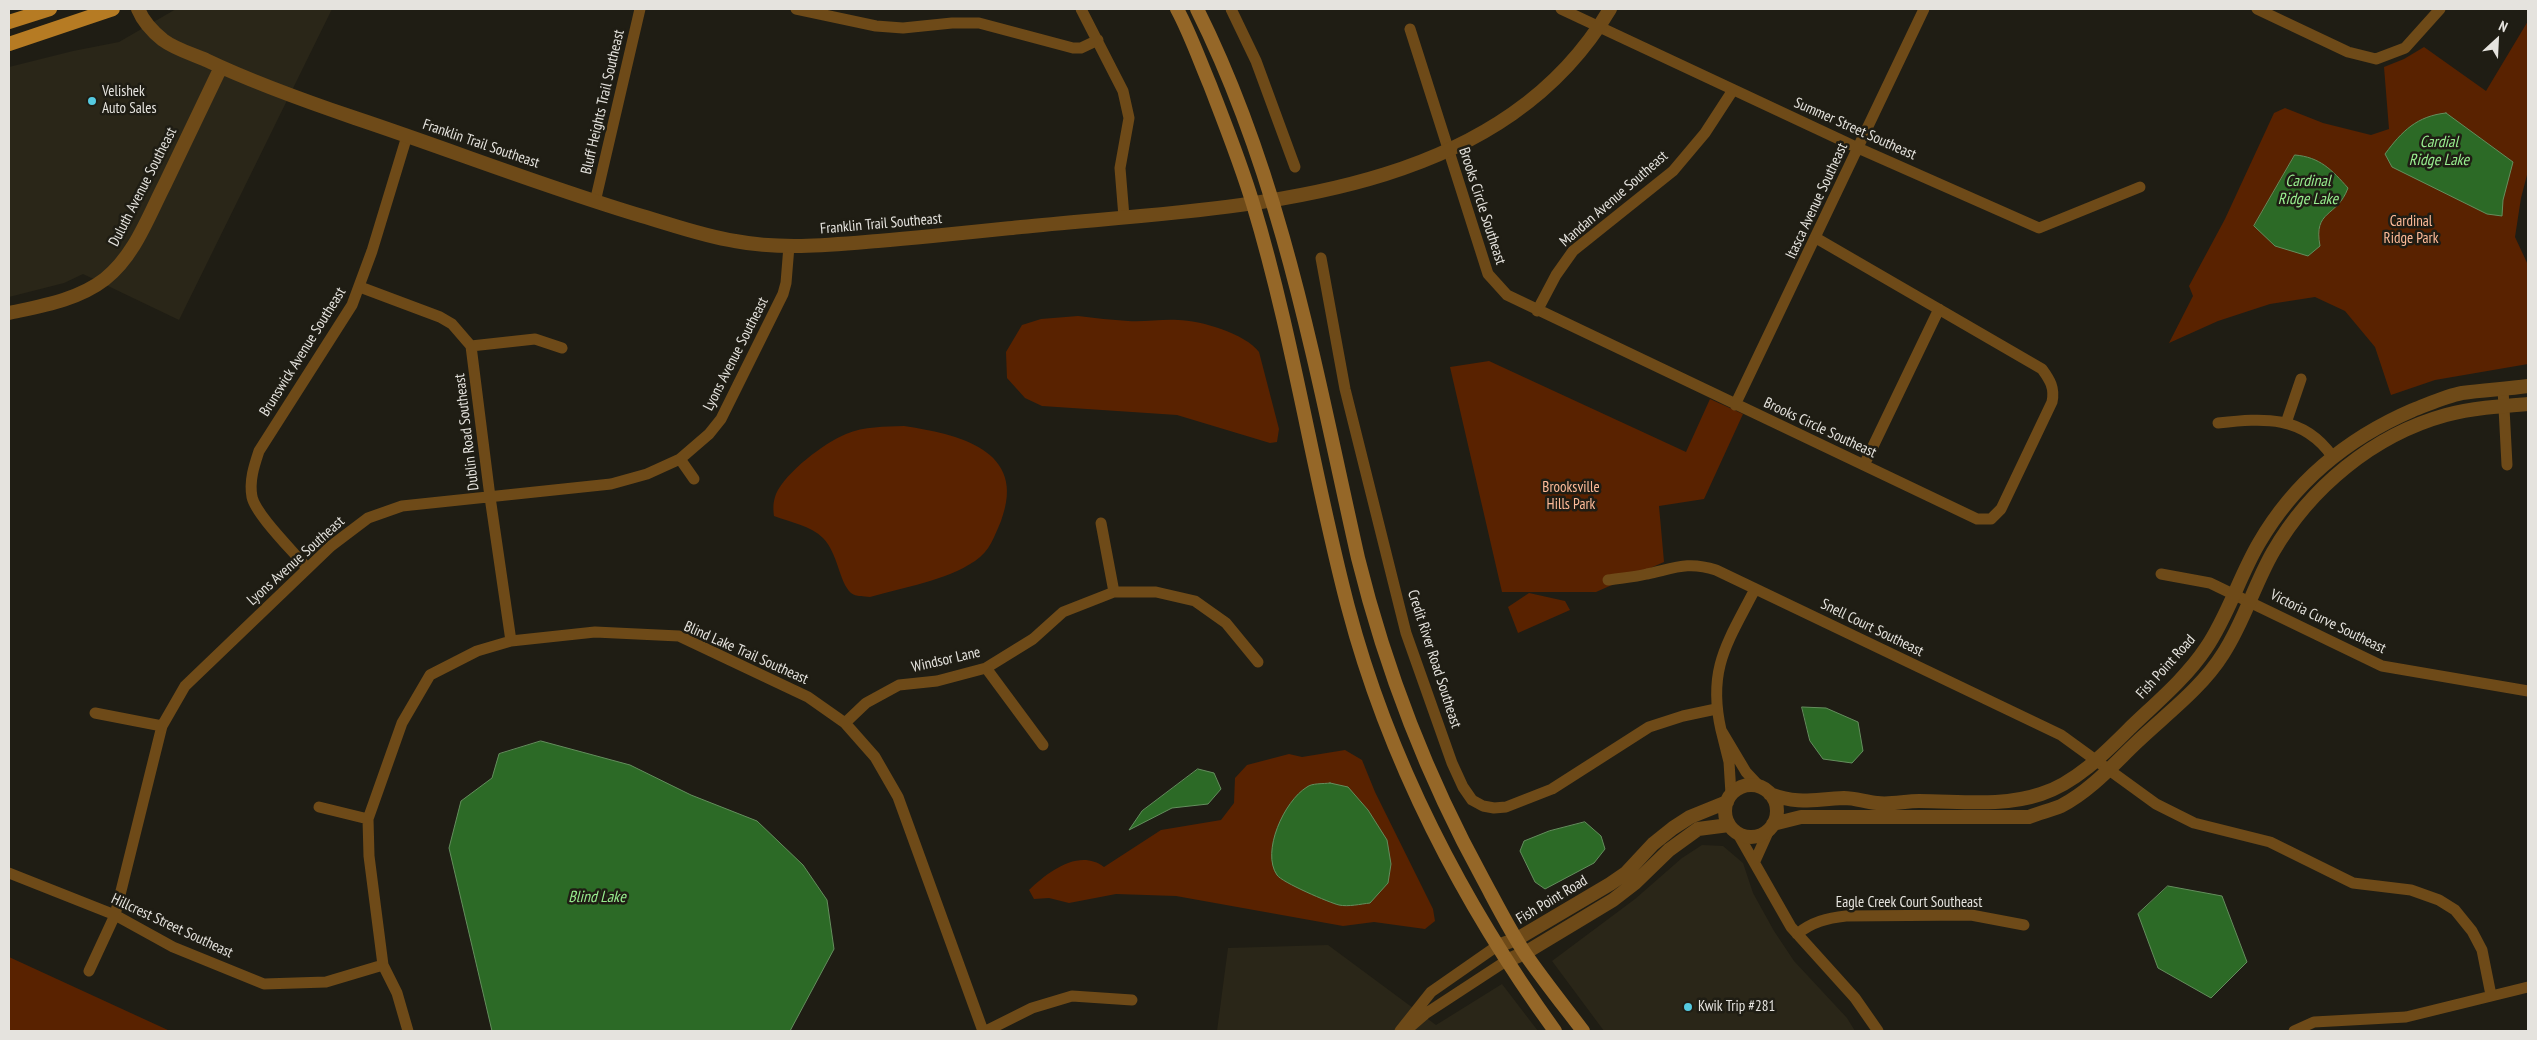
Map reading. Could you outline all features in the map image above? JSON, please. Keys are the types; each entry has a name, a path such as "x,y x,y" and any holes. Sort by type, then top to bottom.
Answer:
{"main road":[{"path":"9,44 113,9"},
{"path":"1177,9 1232,140 1253,204 1272,274 1337,564 1360,646 1394,741 1423,809 1453,868 1506,961 1555,1031"},
{"path":"1197,9 1233,87 1273,200 1292,269 1360,567 1396,690 1449,816 1525,953 1583,1031"},
{"path":"9,22 44,10"}],"street":[{"name":"Franklin Trail Southeast","path":"138,9 161,38 221,67 319,106 595,202 717,238 760,245 789,246 842,244 1253,204 1332,190 1403,169 1448,151 1489,130 1525,105 1571,63 1599,28 1610,9"},
{"name":"Bluff Heights Trail Southeast","path":"595,202 640,9"},
{"path":"796,9 876,26 903,28 952,23 979,23 1073,48 1081,48 1098,40"},
{"path":"1080,9 1098,40 1123,91 1129,118 1120,168 1124,217"},
{"path":"1231,9 1267,88 1295,166"},
{"name":"Summer Street Southeast","path":"1561,9 1858,148 2039,228 2140,187"},
{"path":"2257,9 2348,52 2376,59 2405,48 2440,9"},
{"name":"Itasca Avenue Southeast","path":"1735,404 1816,238 1919,10"},
{"name":"Brooks Circle Southeast","path":"1410,29 1488,274 1507,295 1537,311 1977,519 1991,519 2001,509 2052,402 2054,393 2051,380 2042,369 1816,238"},
{"name":"Duluth Avenue Southeast","path":"9,313 60,301 88,289 104,279 120,264 130,252 150,216 221,67"},
{"name":"Mandan Avenue Southeast","path":"1537,311 1556,275 1573,251 1673,171 1704,133 1733,90"},
{"name":"Brunswick Avenue Southeast","path":"306,568 261,514 252,499 252,471 259,451 342,322 360,287 408,136"},
{"name":"Lyons Avenue Southeast","path":"89,971 115,915 162,726 185,686 306,568 351,529 368,518 402,506 612,484 647,474 680,459 709,434 721,419 783,294 789,246"},
{"name":"Credit River Road Southeast","path":"1321,258 1345,389 1406,632 1452,763 1463,787 1472,800 1483,806 1494,808 1506,807 1552,789 1649,727 1682,716 1716,709"},
{"path":"360,287 440,317 452,324 471,346 535,339 562,348"},
{"path":"1864,465 1939,309"},
{"name":"Dublin Road Southeast","path":"471,346 511,641"},
{"path":"2286,423 2301,380"},
{"name":"Fish Point Road","path":"1765,791 1790,801 1847,798 1879,804 1920,801 2002,803 2042,794 2062,785 2095,760 2194,663 2223,622 2248,563 2277,516 2301,485 2332,456 2360,436 2426,405 2461,393 2528,386"},
{"path":"2503,389 2507,465"},
{"name":"Fish Point Road","path":"1771,827 1801,817 2029,817 2061,806 2091,786 2197,686 2222,656 2269,559 2312,496 2344,469 2385,440 2415,426 2447,415 2528,404"},
{"path":"2218,423 2254,419 2286,423 2314,434 2332,456"},
{"path":"680,459 694,479"},
{"path":"1101,523 1114,592"},
{"name":"Snell Court Southeast","path":"1608,580 1647,574 1686,564 1701,565 1716,570 2061,735 2086,751 2095,760 2156,804 2194,823 2270,842 2353,883 2411,890 2439,900 2455,910 2472,931 2482,950 2491,995"},
{"name":"Victoria Curve Southeast","path":"2161,574 2210,583 2382,666 2528,692"},
{"path":"1755,589 1718,667 1715,690 1716,709 1729,762 1729,798 1725,810 1733,829 1755,861 1797,934 1855,998 1878,1031"},
{"name":"Windsor Lane","path":"846,724 866,703 899,686 937,681 986,668 1033,639 1063,612 1114,592 1156,592 1194,601 1226,623 1258,662"},
{"name":"Blind Lake Trail Southeast","path":"408,1031 397,993 383,965 369,856 368,819 402,723 430,674 477,651 511,641 595,632 679,636 808,697 846,724 875,757 898,797 984,1031"},
{"path":"986,668 1042,745"},
{"path":"95,713 162,726"},
{"path":"1721,730 1746,772 1765,791 1776,808 1771,827 1755,861"},
{"path":"1729,798 1745,786 1765,791"},
{"name":"Fish Point Road","path":"1400,1031 1431,992 1497,946 1517,939 1610,884 1626,873 1653,844 1673,828 1729,798"},
{"path":"319,807 368,819"},
{"path":"1733,829 1751,837 1771,827"},
{"name":"Fish Point Road","path":"1405,1031 1425,1014 1506,961 1525,953 1612,900 1635,883 1669,850 1698,828 1733,829"},
{"name":"Hillcrest Street Southeast","path":"9,873 115,915 173,947 264,984 326,982 383,965"},
{"name":"Eagle Creek Court Southeast","path":"1797,934 1809,925 1822,920 1846,916 1971,916 2024,925"},
{"path":"2294,1031 2314,1022 2406,1017 2528,987"},
{"path":"984,1031 1032,1008 1072,996 1132,1000"}],"shaded area":[{"path":"176,9 332,9 179,320 83,274 64,283 9,297 9,67 119,42"},
{"path":"1702,845 1723,846 1743,863 1753,893 1774,931 1794,961 1847,1018 1855,1031 1604,1031 1552,961 1635,899 1682,858"},
{"path":"1328,945 1436,1025 1502,984 1538,1031 1217,1031 1228,948"}],"green space":[{"name":"Cardinal Ridge Park","path":"2528,21 2528,171 2521,198 2515,237 2528,265 2528,364 2435,380 2391,395 2375,347 2345,311 2315,297 2270,304 2218,321 2169,343 2193,296 2189,286 2225,219 2274,113 2285,108 2323,123 2371,135 2389,129 2384,67 2404,59 2424,47 2486,91"},
{"path":"1078,316 1128,321 1172,320 1198,322 1222,329 1244,339 1259,352 1279,429 1277,442 1270,443 1177,415 1042,406 1025,398 1007,378 1006,352 1022,325 1041,319"},
{"name":"Brooksville Hills Park","path":"1489,361 1686,452 1710,399 1743,414 1704,499 1659,506 1664,562 1596,592 1502,592 1450,367"},
{"path":"904,426 945,434 965,441 982,450 996,461 1005,477 1007,497 1001,521 984,553 963,568 938,579 870,597 855,595 847,588 832,551 823,538 806,527 774,516 775,497 781,485 806,459 837,438 875,427"},
{"path":"1529,593 1565,601 1570,610 1518,633 1508,607"},
{"path":"1345,750 1362,760 1375,792 1433,909 1435,921 1425,929 1374,922 1343,926 1176,896 1116,894 1069,903 1049,898 1034,899 1029,890 1054,870 1074,861 1094,862 1104,867 1161,830 1221,820 1234,803 1235,778 1247,765 1289,754 1302,757","holes":["1387,840 1391,864 1388,883 1340,905 1316,895"]},
{"path":"9,957 170,1031 9,1031"}],"water":[{"name":"Cardial Ridge Lake","path":"2446,113 2513,162 2503,200 2502,216 2487,214 2392,167 2385,154 2404,132 2418,121"},
{"name":"Cardinal Ridge Lake","path":"2295,155 2312,158 2319,162 2348,188 2338,205 2323,219 2319,234 2320,246 2308,256 2275,246 2254,226"},
{"path":"1802,707 1826,708 1858,722 1863,751 1852,763 1823,759 1810,741"},
{"name":"Blind Lake","path":"541,741 630,765 691,795 757,821 803,865 827,900 834,949 790,1031 492,1031 449,848 461,801 492,778 499,754"},
{"path":"1198,769 1214,773 1221,789 1208,804 1172,808 1129,830 1142,811"},
{"path":"1330,783 1348,787 1368,810 1387,840 1391,864 1388,883 1370,903 1343,906 1326,900 1280,878 1273,865 1273,841 1277,828 1290,803 1309,786"},
{"path":"1585,822 1601,836 1605,849 1594,863 1545,889 1535,882 1520,851 1524,841 1549,831"},
{"path":"2168,886 2222,896 2247,962 2211,998 2158,968 2138,914"}],"place":[{"name":"Velishek Auto Sales","path":"92,101"},
{"name":"Kwik Trip #281","path":"1688,1007"}]}
